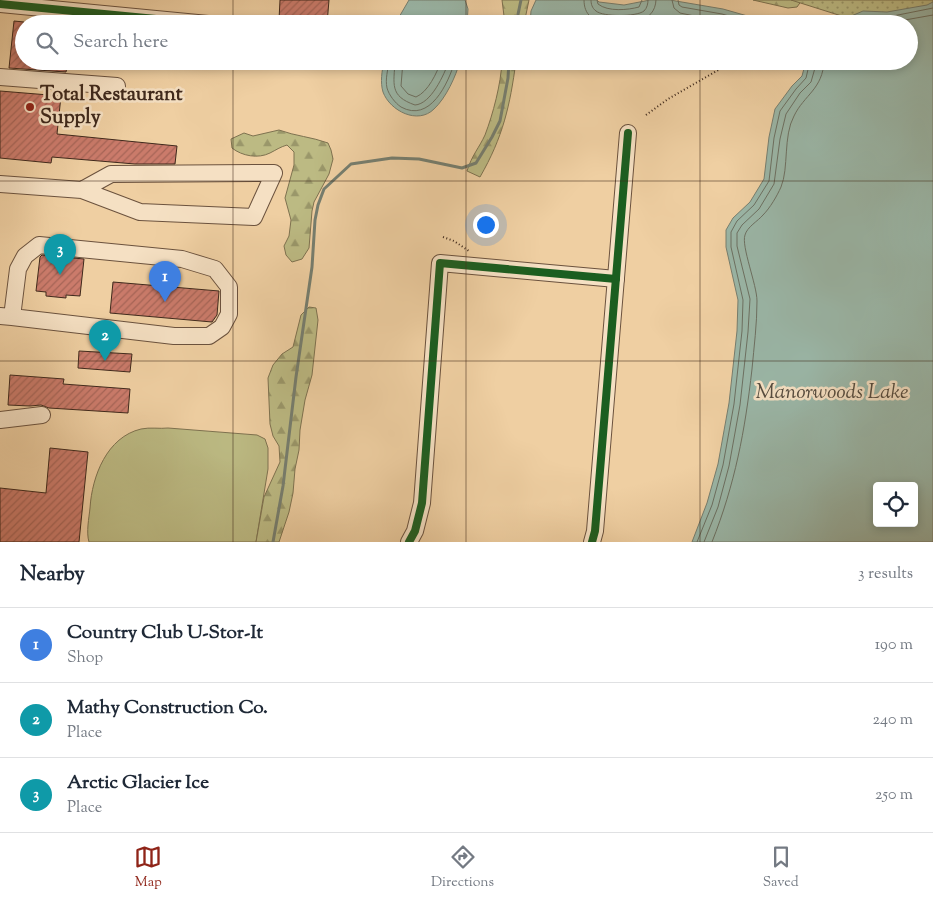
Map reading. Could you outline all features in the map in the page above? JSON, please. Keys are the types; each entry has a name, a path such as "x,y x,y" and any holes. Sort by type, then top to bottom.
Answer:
{"street":[{"path":"0,4 114,15"},
{"path":"0,77 117,86"},
{"path":"592,542 595,531 628,133"},
{"path":"0,184 82,190 140,212 254,217 274,173 111,174 82,190"},
{"path":"39,245 182,259 215,269 229,286 229,314 222,327 209,336 174,336 6,317 18,268 25,256 39,245"},
{"path":"409,542 416,531 422,503 440,263 616,279"},
{"path":"0,420 42,415"}],"path":[{"path":"646,115 668,99 718,70"},
{"path":"443,237 454,241 473,253"}],"green space":[{"path":"502,0 529,0 526,15 504,15"},
{"path":"753,0 802,0 797,7 788,8"},
{"path":"791,0 933,0 933,45 918,32 918,15 838,15"},
{"path":"501,70 515,70 500,135 480,177 467,171 485,135 498,89"},
{"path":"279,130 328,143 333,159 329,174 314,202 309,248 302,259 292,262 286,255 284,246 289,236 291,220 285,198 294,165 294,152 287,145 265,155 250,156 232,148 231,139 244,133 253,136"},
{"path":"309,307 316,308 318,320 312,375 305,400 289,512 279,542 256,542 264,497 280,462 279,446 273,436 270,424 268,378 273,365 282,354 293,347 301,315"},
{"path":"148,428 257,435 265,439 268,448 268,469 256,542 89,542 88,525 91,496 98,471 110,449 129,433"}],"water":[{"path":"409,0 465,0 468,9 468,15 400,15"},
{"path":"536,0 597,0 599,2 624,5 650,0 670,0 723,9 744,15 531,15"},
{"name":"Manorwoods Lake","path":"933,2 933,542 692,542 707,503 718,464 729,403 737,331 738,300 726,247 726,230 733,218 750,202 764,179 769,137 775,109 802,76 804,70 918,70 918,15 854,15 863,11 887,12 927,5"},
{"path":"382,70 457,70 443,99 428,114 420,116 405,114 392,105 383,92"}],"building":[{"path":"280,0 329,0 328,15 279,15"},
{"path":"14,21 15,21 15,68 9,68"},
{"path":"38,70 66,70 66,72"},
{"path":"0,91 61,96 57,134 177,146 175,164 135,164 52,157 51,163 0,158"},
{"path":"42,255 84,259 80,296 66,295 66,298 46,296 46,292 36,291 40,257"},
{"path":"113,282 219,291 217,315 212,322 110,313"},
{"path":"79,351 132,354 130,372 78,368"},
{"path":"10,375 64,379 63,384 130,389 128,413 49,408 41,405 8,405"},
{"path":"50,448 88,452 79,542 0,542 0,488 46,493"}],"waterway":[{"path":"518,15 521,0"},
{"path":"273,542 283,486 312,267 315,220 324,189 351,164 392,158 419,159 462,168 476,163 500,121 508,70"}],"cycle path":[{"path":"0,4 114,15"},
{"path":"592,542 595,531 628,133"},
{"path":"409,542 415,531 422,503 440,263 616,279"}],"place":[{"name":"Total Restaurant Supply","path":"30,107"},
{"name":"Arctic Glacier Ice","path":"60,275"},
{"name":"Country Club U-Stor-It","path":"165,302"},
{"name":"Mathy Construction Co.","path":"105,361"}]}
